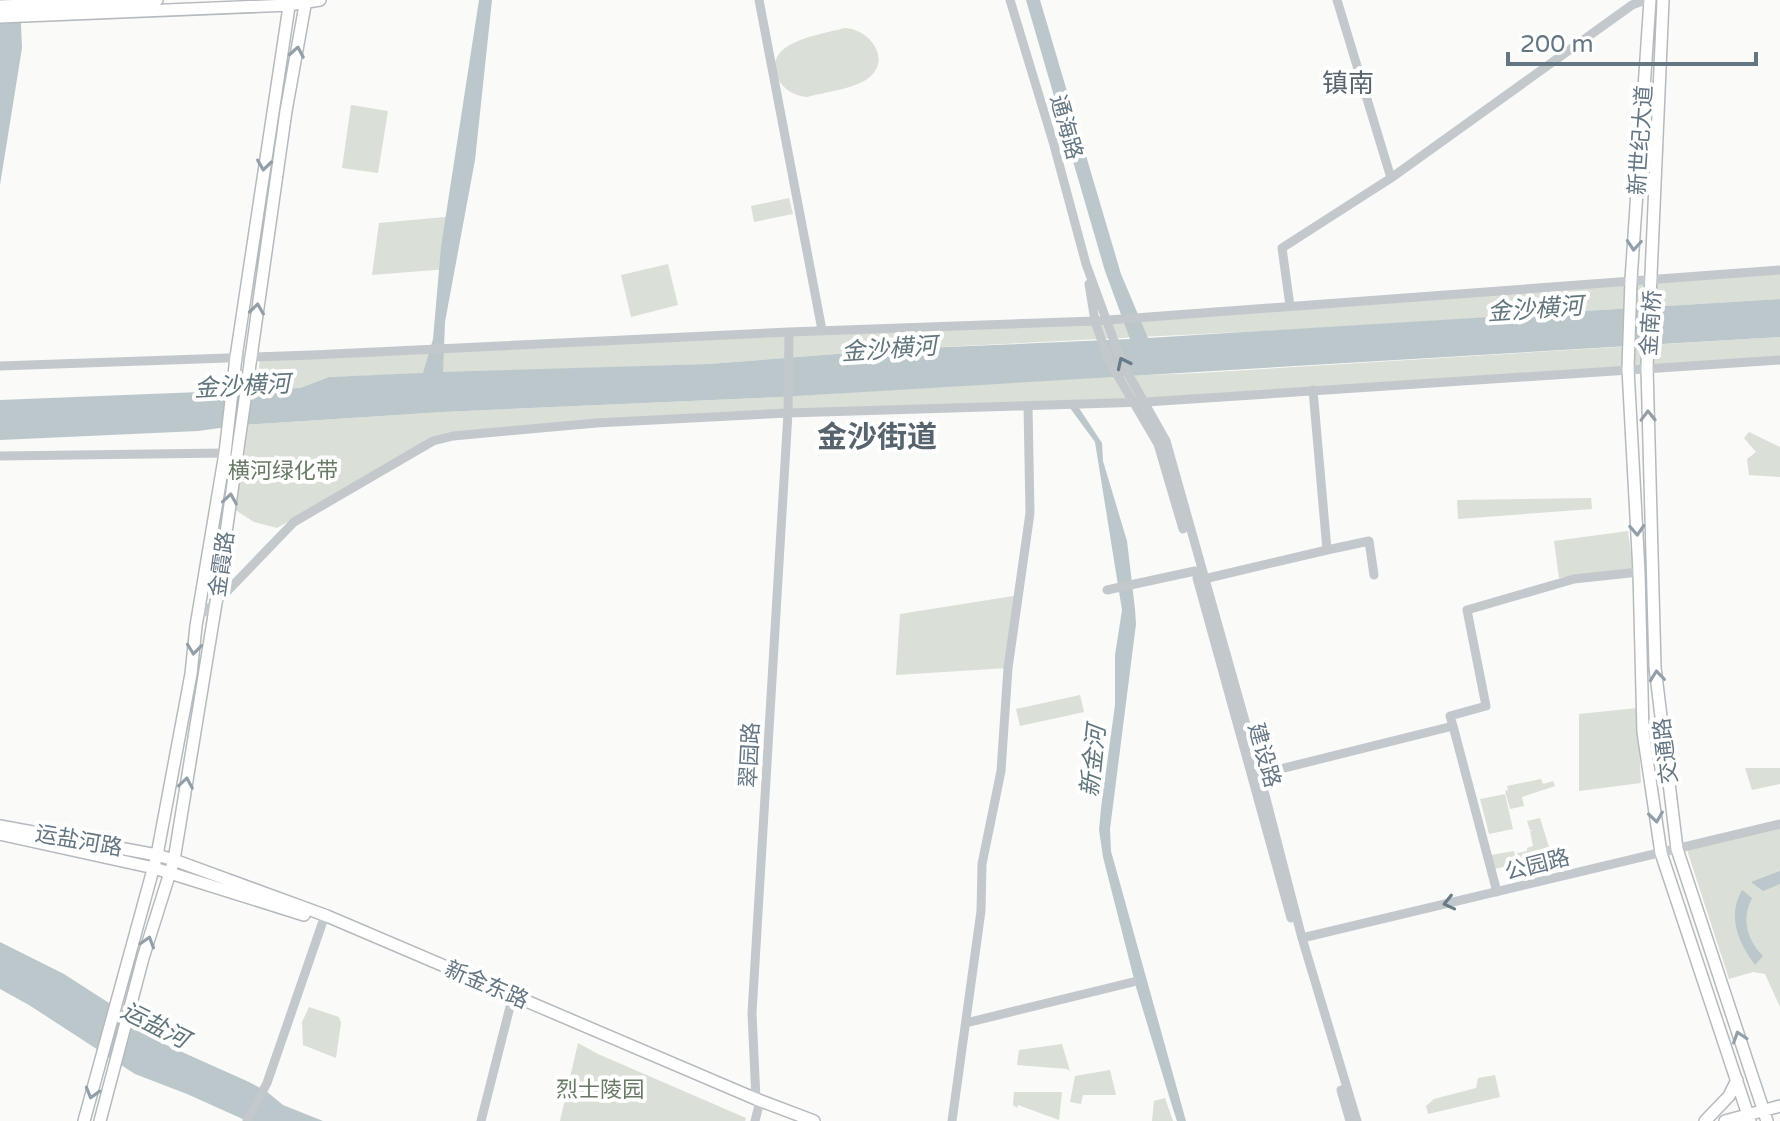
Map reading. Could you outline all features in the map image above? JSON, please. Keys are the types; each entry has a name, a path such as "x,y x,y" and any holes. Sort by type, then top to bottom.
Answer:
{"main road":[{"path":"0,17 30,10 157,0"},
{"path":"71,6 320,0"},
{"name":"新世纪大道","path":"1631,280 1648,0"},
{"name":"新世纪大道","path":"1652,279 1663,0"},
{"name":"金霞路","path":"100,1121 174,860 241,433 236,357 289,2"},
{"name":"金霞路","path":"84,1121 157,855 191,674 228,433 239,385 250,356 286,111 306,2"},
{"path":"0,6 30,10"},
{"name":"金南桥","path":"1647,367 1652,279"},
{"name":"金南桥","path":"1628,369 1631,280"},
{"name":"交通路","path":"1647,367 1655,667 1677,849 1765,1118"},
{"name":"交通路","path":"1628,369 1639,572 1643,732 1661,853 1749,1118"},
{"name":"运盐河路","path":"0,826 157,855"},
{"name":"运盐河路","path":"0,834 154,868"},
{"name":"新金东路","path":"157,855 327,916 512,998"},
{"name":"新金东路","path":"154,868 323,921 799,1121"},
{"path":"1705,1121 1729,1096 1737,1080"},
{"name":"新金东路","path":"758,1102 814,1121"},
{"path":"1765,1118 1780,1106"},
{"path":"1725,1121 1780,1116"}],"street":[{"path":"759,0 822,330"},
{"name":"通海路","path":"1010,0 1086,264 1122,363 1146,402"},
{"path":"1337,0 1391,178"},
{"path":"1290,306 1282,248 1391,178 1632,5 1648,0"},
{"name":"通海路","path":"1086,264 1095,321 1108,359 1134,402"},
{"path":"0,366 1095,321 1780,270"},
{"name":"翠园路","path":"755,1121 758,1102 752,1013 788,413 789,332"},
{"path":"198,616 216,603 294,522 433,441 453,436 596,423 788,413 1146,402 1780,360"},
{"path":"1313,390 1327,550"},
{"name":"建设路","path":"1134,402 1158,444 1350,1121"},
{"name":"建设路","path":"1146,402 1166,441 1260,774 1302,938 1357,1121"},
{"path":"952,1121 981,911 982,864 1001,771 1008,668 1030,513 1028,406"},
{"path":"0,456 225,453"},
{"path":"1204,579 1369,541 1374,575"},
{"path":"1111,589 1195,571"},
{"path":"1497,892 1450,716 1486,706 1467,610 1574,579 1639,572"},
{"path":"1260,774 1453,726"},
{"name":"公园路","path":"1302,938 1780,824"},
{"path":"247,1121 264,1088 323,921"},
{"path":"966,1023 1133,982"},
{"path":"481,1121 512,998"}],"green space":[{"path":"845,28 864,35 876,49 878,66 873,74 851,87 807,97 799,96 782,85 775,68 777,58 784,49 807,38"},
{"path":"351,105 388,111 378,173 342,168"},
{"path":"789,198 793,214 754,222 751,206"},
{"path":"456,216 447,269 372,275 379,223"},
{"path":"668,264 678,305 631,317 621,275"},
{"path":"1780,272 1780,299 1303,329 901,349 708,364 329,377 300,388 257,389 260,356 1095,321"},
{"name":"横河绿化带","path":"1780,337 1780,360 1146,402 788,413 432,439 277,528 254,522 229,506 242,425 443,412 780,397"},
{"path":"1749,432 1780,447 1780,477 1749,475 1747,459 1756,452 1744,438"},
{"path":"1591,498 1592,509 1458,519 1457,500"},
{"path":"1628,531 1633,569 1559,578 1554,541"},
{"path":"1019,595 1008,668 896,675 900,614"},
{"path":"1080,695 1084,712 1020,726 1016,709"},
{"path":"1637,708 1641,783 1579,791 1579,714"},
{"path":"1745,768 1780,768 1780,784 1752,790"},
{"path":"1541,779 1543,784 1553,781 1555,786 1522,797 1524,806 1510,809 1505,791 1508,790 1507,786"},
{"path":"1505,794 1513,829 1489,834 1480,799"},
{"path":"1540,818 1549,847 1545,848 1548,859 1520,865 1517,853 1533,846 1530,831 1533,830 1530,830 1527,821"},
{"path":"1780,826 1780,1007 1765,974 1753,972 1729,979 1687,850"},
{"path":"1514,851 1517,864 1494,869 1491,855"},
{"path":"309,1007 339,1017 341,1023 336,1058 303,1045 302,1022"},
{"name":"烈士陵园","path":"578,1043 746,1118 745,1121 560,1121"},
{"path":"1062,1044 1070,1071 1017,1065 1019,1050"},
{"path":"1110,1070 1116,1095 1083,1095 1081,1104 1070,1102 1075,1076"},
{"path":"1495,1075 1500,1097 1428,1114 1426,1106 1434,1099 1476,1088 1478,1078"},
{"path":"1014,1092 1062,1092 1059,1120 1018,1105 1017,1108 1013,1105"},
{"path":"1165,1098 1173,1121 1152,1121 1154,1101"}],"shaded area":[{"path":"0,0 20,0 22,48 0,185"},
{"path":"479,0 492,0 475,160 445,322 443,372 708,364 901,349 1130,339 1105,271 1026,0 1040,0 1121,274 1148,338 1780,299 1780,337 780,397 443,412 242,425 198,431 0,440 0,400 300,388 329,377 423,373 433,339 441,247"},
{"path":"1070,408 1079,408 1102,443 1103,461 1127,541 1136,624 1110,829 1111,851 1186,1121 1177,1121 1173,1109 1136,987 1103,857 1099,830 1115,705 1115,655 1122,610 1095,442"},
{"path":"1780,871 1780,884 1763,891 1751,882"},
{"path":"1742,890 1752,898 1747,929 1763,956 1755,965 1736,929 1735,910"},
{"path":"0,942 64,974 162,1043 249,1082 283,1105 323,1121 247,1121 135,1074 0,989"}],"district":[{"name":"镇南","path":"1348,83"},
{"name":"金沙街道","path":"877,437"}],"water label":[{"name":"金沙横河","path":"1535,309"},
{"name":"金沙横河","path":"889,349"},
{"name":"金沙横河","path":"242,386"},
{"name":"新金河","path":"1093,761"},
{"name":"运盐河","path":"155,1025"}]}
